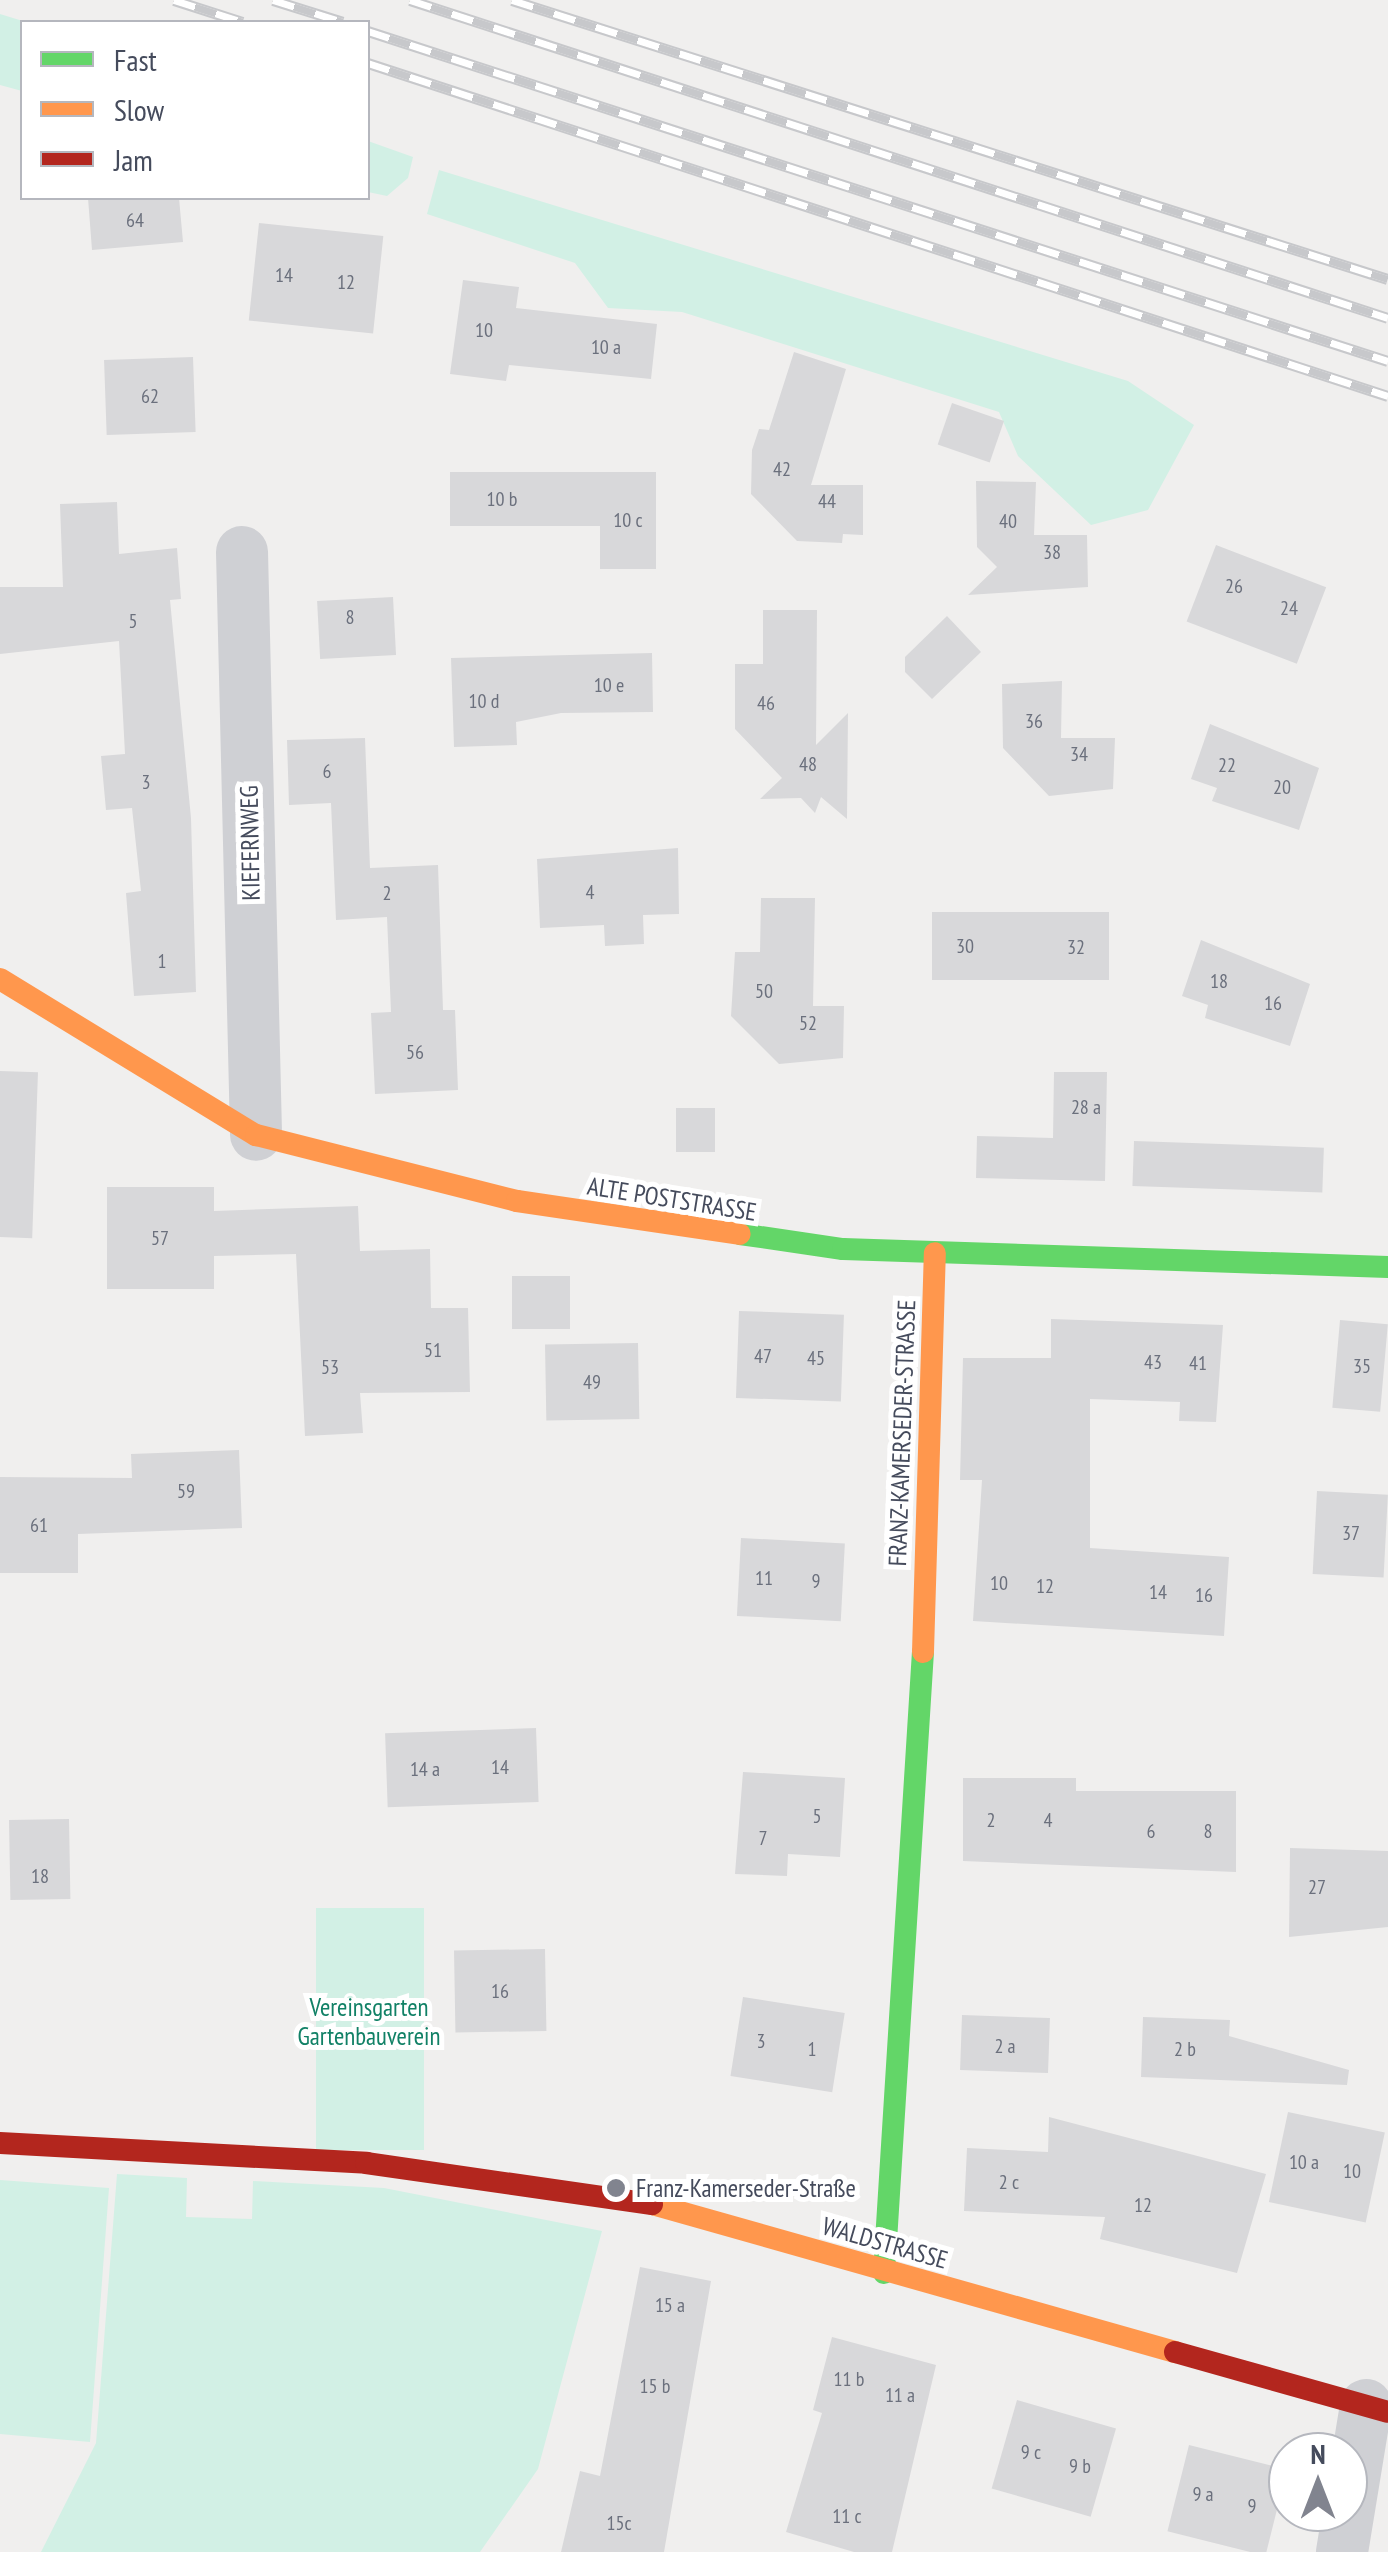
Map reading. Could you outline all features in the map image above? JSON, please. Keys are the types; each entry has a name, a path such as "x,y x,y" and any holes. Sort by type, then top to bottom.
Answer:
{"street":[{"name":"KIEFERNWEG","path":"242,552 256,1135"},
{"name":"ALTE POSTSTRASSE","path":"0,979 256,1135 517,1201 711,1236 935,1253 1388,1267"},
{"name":"FRANZ-KAMERSEDER-STRASSE","path":"884,2273 920,1759 935,1253"},
{"name":"WALDSTRASSE","path":"0,2144 385,2166 656,2205 884,2273 1377,2408"},
{"path":"1342,2552 1377,2408"}],"green space":[{"path":"0,14 20,20 20,90 0,85"},
{"path":"370,142 413,157 408,178 387,196 370,192"},
{"path":"439,170 1128,381 1194,425 1148,510 1091,525 1018,456 999,412 682,312 608,308 575,263 427,214"},
{"name":"Vereinsgarten Gartenbauverein","path":"316,1908 424,1908 424,2150 316,2150"},
{"path":"117,2174 187,2178 186,2217 252,2219 253,2181 384,2188 602,2231 538,2469 480,2552 41,2552 96,2443"},
{"path":"0,2180 109,2188 90,2442 0,2434"}],"building":[{"path":"88,200 179,200 183,242 92,250"},
{"path":"259,223 383,236 373,334 249,320"},
{"path":"463,280 519,287 516,308 657,324 651,379 509,365 506,381 450,374"},
{"path":"794,352 846,369 811,485 863,485 863,535 843,534 842,543 797,541 751,494 752,450 759,429 769,430"},
{"path":"193,357 196,432 107,435 104,360"},
{"path":"952,403 1004,421 990,463 938,445"},
{"path":"450,472 656,472 656,569 600,569 600,526 450,526"},
{"path":"976,481 1036,482 1034,535 1087,535 1088,587 968,595 997,567 977,547"},
{"path":"117,502 119,554 177,548 181,599 170,600 191,818 196,992 134,996 126,893 141,891 132,808 106,810 101,756 125,754 119,641 0,654 0,587 63,587 60,504"},
{"path":"1216,545 1326,587 1297,664 1187,622"},
{"path":"393,597 396,655 320,659 317,601"},
{"path":"763,610 817,610 816,745 848,713 847,819 821,797 815,813 801,798 760,799 782,778 735,729 735,664 763,664"},
{"path":"947,616 981,652 932,699 905,672 905,657"},
{"path":"652,653 653,712 561,713 516,722 517,745 454,747 451,658"},
{"path":"1062,681 1061,738 1115,738 1113,789 1049,796 1003,748 1002,684"},
{"path":"1210,724 1319,768 1299,830 1212,801 1217,788 1191,779"},
{"path":"365,738 370,868 438,865 443,1010 455,1010 458,1090 375,1094 371,1013 391,1012 387,917 336,920 331,803 289,805 287,740"},
{"path":"678,848 679,914 643,915 644,944 605,946 604,925 540,928 537,859"},
{"path":"761,898 815,898 813,1006 844,1006 843,1058 779,1064 731,1016 735,952 760,952"},
{"path":"932,912 1109,912 1109,980 932,980"},
{"path":"1201,940 1310,984 1290,1046 1205,1018 1208,1005 1182,996"},
{"path":"0,1071 38,1072 32,1238 0,1237"},
{"path":"1054,1072 1107,1072 1105,1181 976,1178 977,1136 1053,1138"},
{"path":"676,1108 715,1108 715,1152 676,1152"},
{"path":"1134,1141 1324,1148 1322,1193 1132,1186"},
{"path":"107,1187 214,1187 214,1211 358,1206 360,1251 430,1249 431,1308 468,1308 470,1392 360,1393 363,1433 305,1436 296,1254 214,1256 214,1289 107,1289"},
{"path":"512,1276 570,1276 570,1329 512,1329"},
{"path":"739,1311 844,1315 841,1402 736,1398"},
{"path":"1051,1319 1223,1325 1216,1422 1179,1421 1180,1402 1090,1399 1090,1548 1229,1557 1224,1636 973,1621 982,1480 960,1480 963,1358 1051,1358"},
{"path":"1340,1320 1388,1324 1380,1412 1332,1408"},
{"path":"638,1343 639,1419 546,1421 545,1345"},
{"path":"239,1450 242,1528 78,1534 78,1573 0,1573 0,1477 132,1478 131,1454"},
{"path":"1317,1491 1388,1495 1384,1578 1313,1574"},
{"path":"741,1538 845,1543 841,1621 737,1616"},
{"path":"536,1728 539,1802 388,1807 385,1733"},
{"path":"743,1772 845,1778 840,1857 788,1854 787,1876 735,1874"},
{"path":"963,1778 1076,1778 1076,1791 1236,1791 1236,1872 963,1861"},
{"path":"69,1819 70,1899 10,1900 9,1820"},
{"path":"1290,1848 1388,1851 1388,1927 1289,1937"},
{"path":"545,1949 546,2031 455,2033 454,1951"},
{"path":"743,1997 845,2013 832,2092 730,2076"},
{"path":"962,2015 1050,2018 1048,2073 960,2070"},
{"path":"1143,2017 1230,2020 1229,2036 1349,2070 1347,2085 1141,2077"},
{"path":"1288,2112 1385,2133 1366,2223 1269,2202"},
{"path":"1049,2117 1266,2174 1237,2273 1100,2239 1105,2217 964,2211 967,2148 1048,2152"},
{"path":"640,2267 711,2281 664,2552 561,2552 580,2471 600,2476"},
{"path":"832,2337 936,2365 892,2552 854,2552 786,2532 822,2413 813,2410"},
{"path":"1017,2400 1116,2428 1091,2517 992,2488"},
{"path":"1189,2445 1268,2465 1268,2532 1271,2532 1266,2552 1250,2552 1167,2531"}],"railway":[{"path":"174,0 237,20"},
{"path":"273,0 337,20"},
{"path":"410,0 1388,318"},
{"path":"512,0 1388,279"},
{"path":"370,32 1388,361"},
{"path":"370,64 1388,396"}],"traffic: fast":[{"path":"740,1234 843,1249 1388,1267"},
{"path":"884,2273 923,1652"}],"traffic: slow":[{"path":"0,979 256,1135 517,1201 740,1234"},
{"path":"923,1652 935,1253"},
{"path":"652,2204 1175,2352"}],"traffic: jam":[{"path":"0,2143 366,2163 652,2204"},
{"path":"1175,2352 1388,2412"}],"place":[{"name":"Franz-Kamerseder-Straße","path":"616,2188"}]}
